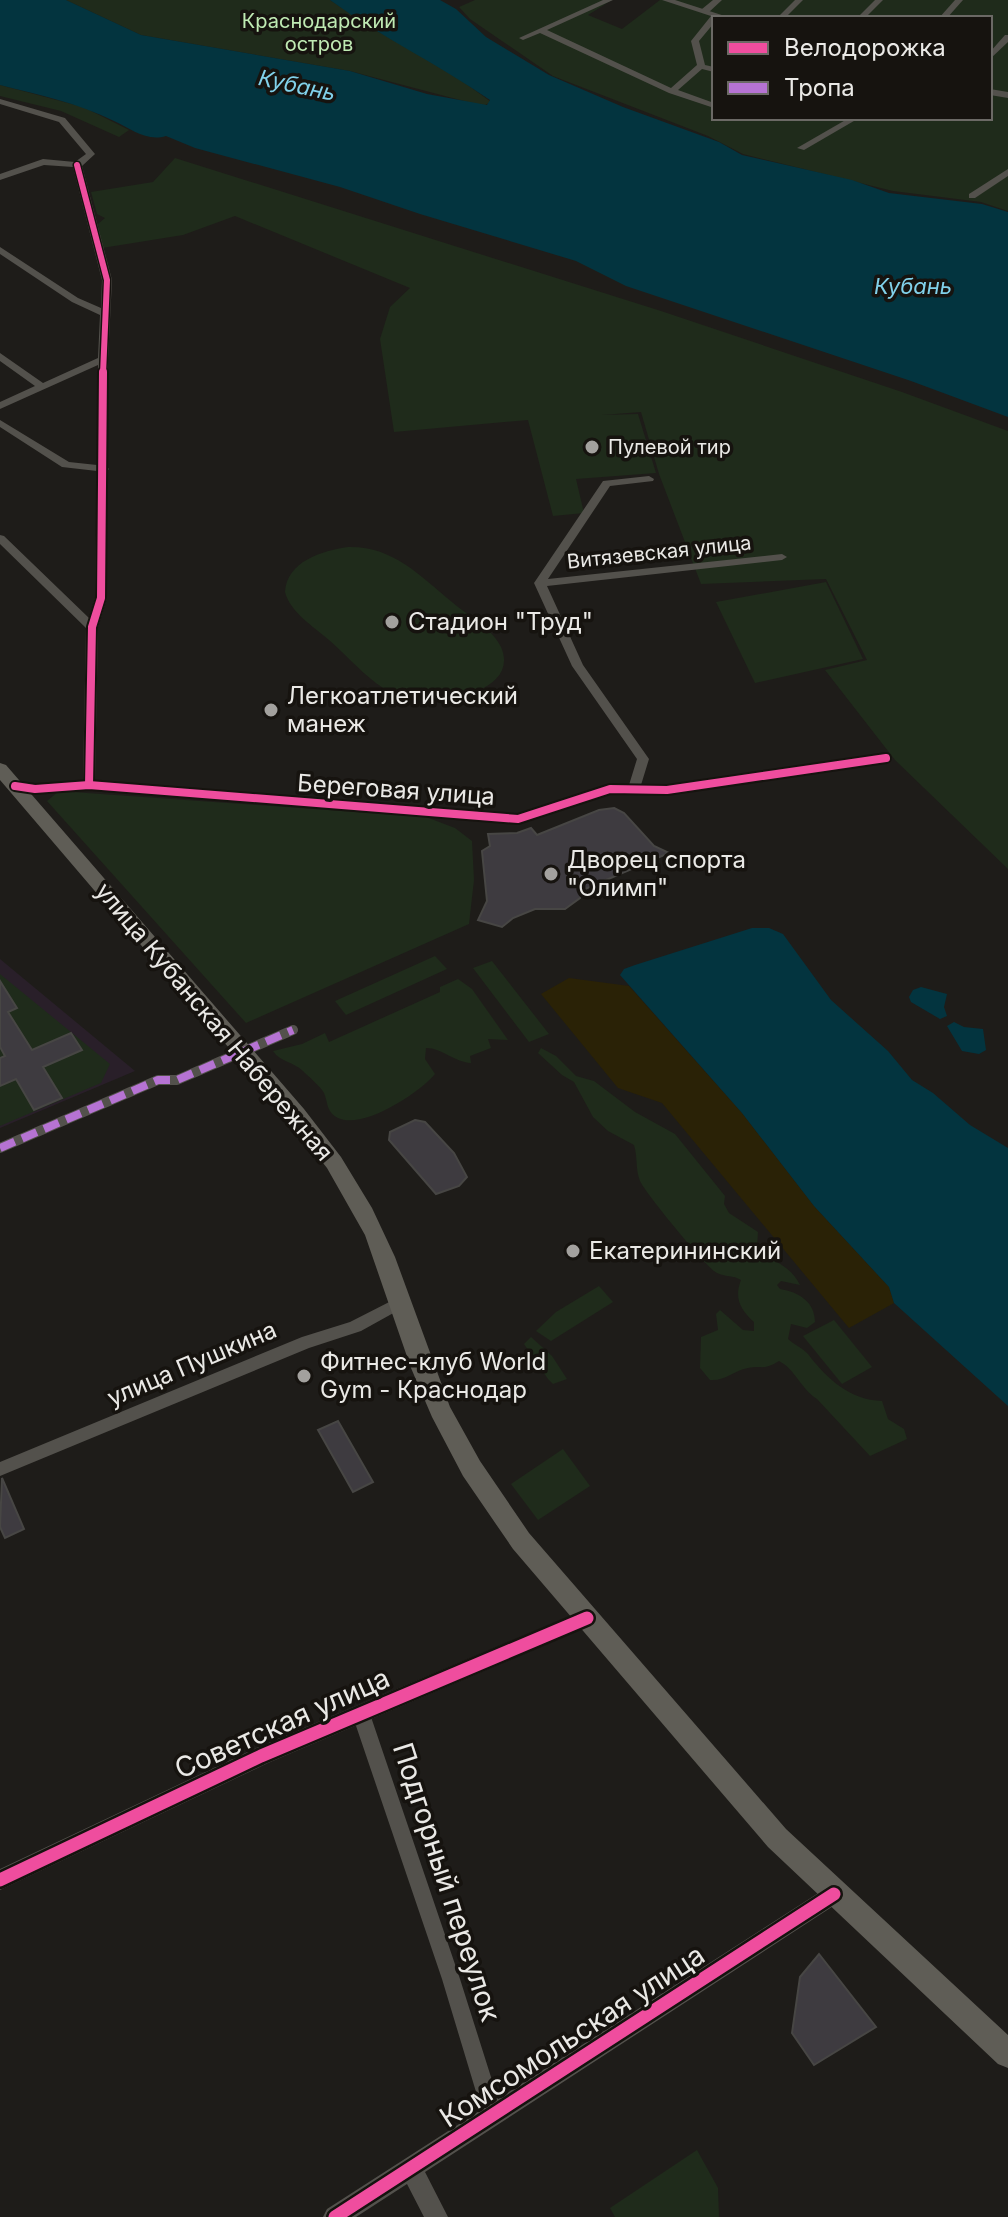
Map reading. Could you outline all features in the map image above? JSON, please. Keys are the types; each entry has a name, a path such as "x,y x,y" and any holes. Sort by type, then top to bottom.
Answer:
{"main road":[{"name":"улица Кубанская Набережная","path":"0,769 8,786 323,1149 365,1214 401,1302 431,1391 467,1463 521,1541 777,1838 1008,2054"}],"street":[{"path":"523,38 609,0"},
{"path":"666,0 716,16"},
{"path":"705,11 718,0"},
{"path":"783,16 799,0"},
{"path":"863,16 879,0"},
{"path":"945,16 959,0"},
{"path":"701,66 695,41 712,23"},
{"path":"542,31 672,91 712,105"},
{"path":"992,55 1008,37"},
{"path":"672,91 701,66"},
{"path":"701,66 712,69"},
{"path":"0,101 62,120 91,154 77,165 43,162 0,177"},
{"path":"801,148 851,120"},
{"path":"77,165 107,280 103,359 101,598 92,627 89,785"},
{"path":"972,196 1008,172"},
{"path":"0,250 75,300 104,313"},
{"path":"0,356 42,387"},
{"path":"0,406 103,359"},
{"path":"0,423 66,465 104,469"},
{"path":"634,790 643,759 578,666 540,583 607,483 649,479"},
{"path":"0,538 92,627"},
{"name":"Витязевская улица","path":"540,583 782,557"},
{"name":"Береговая улица","path":"8,786 35,789 89,785 518,819 610,789 695,787 886,758"},
{"path":"0,1148 158,1080 177,1080 293,1030"},
{"name":"улица Пушкина","path":"0,1469 307,1342 326,1338 378,1316 401,1302"},
{"name":"Советская улица","path":"0,1880 170,1798 587,1618"},
{"name":"Подгорный переулок","path":"361,1714 448,1969 493,2115"},
{"name":"Комсомольская улица","path":"335,2217 834,1894"},
{"path":"411,2168 436,2217"}],"shaded area":[{"path":"0,959 135,1071 0,1128"}],"green space":[{"name":"Краснодарский остров","path":"66,0 330,0 377,31 442,66 491,102 483,106 350,71 141,35"},
{"path":"475,0 612,0 588,15 622,29 660,0 1008,0 1008,211 981,202 893,191 743,154 708,136 553,76 470,19 459,7"},
{"path":"0,85 83,107 129,130 119,137 61,111 0,96"},
{"path":"175,158 661,311 1008,431 1008,869 895,760 825,670 867,660 826,579 701,584 659,474 641,412 602,415 638,414 656,473 576,479 584,513 553,516 528,420 394,432 380,339 390,307 410,288 235,216 183,235 102,248 98,224 105,218 97,214 91,192 153,182"},
{"name":"Стадион \"Труд\"","path":"348,547 379,551 404,564 486,628 501,647 504,663 498,677 486,687 469,694 431,701 401,697 381,687 363,672 297,613 285,592 287,581 299,565 327,551"},
{"path":"826,582 863,659 755,683 716,602"},
{"path":"59,791 426,817 455,828 472,841 474,880 469,924 246,1023 47,801"},
{"path":"435,956 447,969 346,1015 335,1001"},
{"path":"492,961 549,1034 529,1042 473,968"},
{"path":"0,974 110,1064 101,1083 0,1126"},
{"path":"458,979 472,989 508,1040 488,1039 491,1048 470,1056 471,1063 426,1048 425,1059 435,1074 417,1091 375,1114 349,1120 334,1116 317,1085 299,1068 279,1058 273,1051 302,1044 325,1033 329,1042 440,992 440,987"},
{"path":"541,1048 556,1056 576,1076 594,1081 635,1112 675,1134 725,1196 724,1204 729,1213 758,1232 757,1247 791,1272 800,1285 781,1281 777,1285 805,1299 812,1309 815,1322 807,1328 791,1324 788,1339 806,1352 840,1386 860,1397 882,1401 888,1419 904,1429 907,1439 870,1456 779,1361 770,1366 748,1368 710,1380 700,1368 701,1337 718,1330 716,1314 720,1310 743,1330 754,1331 754,1322 740,1303 738,1292 741,1280 717,1273 690,1245 640,1181 634,1145 608,1131 593,1117 574,1082 538,1053"},
{"path":"599,1286 613,1302 551,1341 536,1331 556,1312"},
{"path":"834,1320 872,1367 842,1384 803,1336"},
{"path":"531,1337 552,1356 567,1379 553,1384 548,1379 524,1344"},
{"path":"563,1449 590,1486 538,1520 511,1484"},
{"path":"697,2150 718,2188 719,2217 615,2217 610,2208"}],"sand":[{"path":"569,978 629,986 742,1113 814,1206 889,1287 894,1303 849,1328 662,1103 618,1088 541,994"}],"water":[{"name":"Кубань","path":"0,0 66,0 141,35 350,71 427,94 487,105 490,100 330,0 440,0 456,9 486,37 549,75 623,107 719,142 742,155 852,180 889,193 982,204 1008,212 1008,417 911,381 626,286 576,261 340,187 195,148 166,136 146,136 86,109 0,85"},
{"path":"752,928 769,928 783,934 831,1000 888,1051 912,1080 933,1093 970,1125 1008,1148 1008,1406 894,1303 889,1287 814,1206 742,1113 620,975 624,969 635,965"},
{"path":"921,987 947,994 944,1007 947,1016 940,1019 911,1002 909,997 913,990"},
{"path":"954,1022 964,1027 983,1029 986,1050 979,1054 962,1051 947,1026"}],"building":[{"name":"Дворец спорта \"Олимп\"","path":"614,808 624,813 654,846 669,853 585,889 580,898 565,909 535,909 513,918 502,927 478,920 487,901 482,851 490,846 488,834 517,833 531,828 537,835 599,810"},
{"path":"0,981 17,1008 8,1012 32,1050 71,1033 82,1050 43,1067 62,1098 34,1110 16,1079 0,1086 0,1058 5,1056 0,1047"},
{"path":"415,1120 425,1122 454,1153 467,1177 459,1186 436,1194 389,1140 390,1132"},
{"path":"338,1421 373,1482 353,1492 318,1430"},
{"path":"2,1478 24,1529 5,1538 0,1527"},
{"path":"819,1954 876,2027 814,2065 792,2033 800,1977"}],"marked path":[{"path":"0,1148 158,1080 177,1080 293,1030"}],"cycle path":[{"path":"77,165 107,280 103,359 101,598 92,627 89,785"},
{"path":"15,786 35,789 89,785 518,819 610,789 667,790 886,758"},
{"path":"0,1880 261,1756 587,1618"},
{"path":"335,2217 834,1894"}],"place":[{"name":"Пулевой тир","path":"592,447"},
{"name":"Стадион \"Труд\"","path":"392,622"},
{"name":"Легкоатлетический манеж","path":"271,710"},
{"name":"Дворец спорта \"Олимп\"","path":"551,874"},
{"name":"Екатерининский","path":"573,1251"},
{"name":"Фитнес-клуб World Gym - Краснодар","path":"304,1376"}]}
